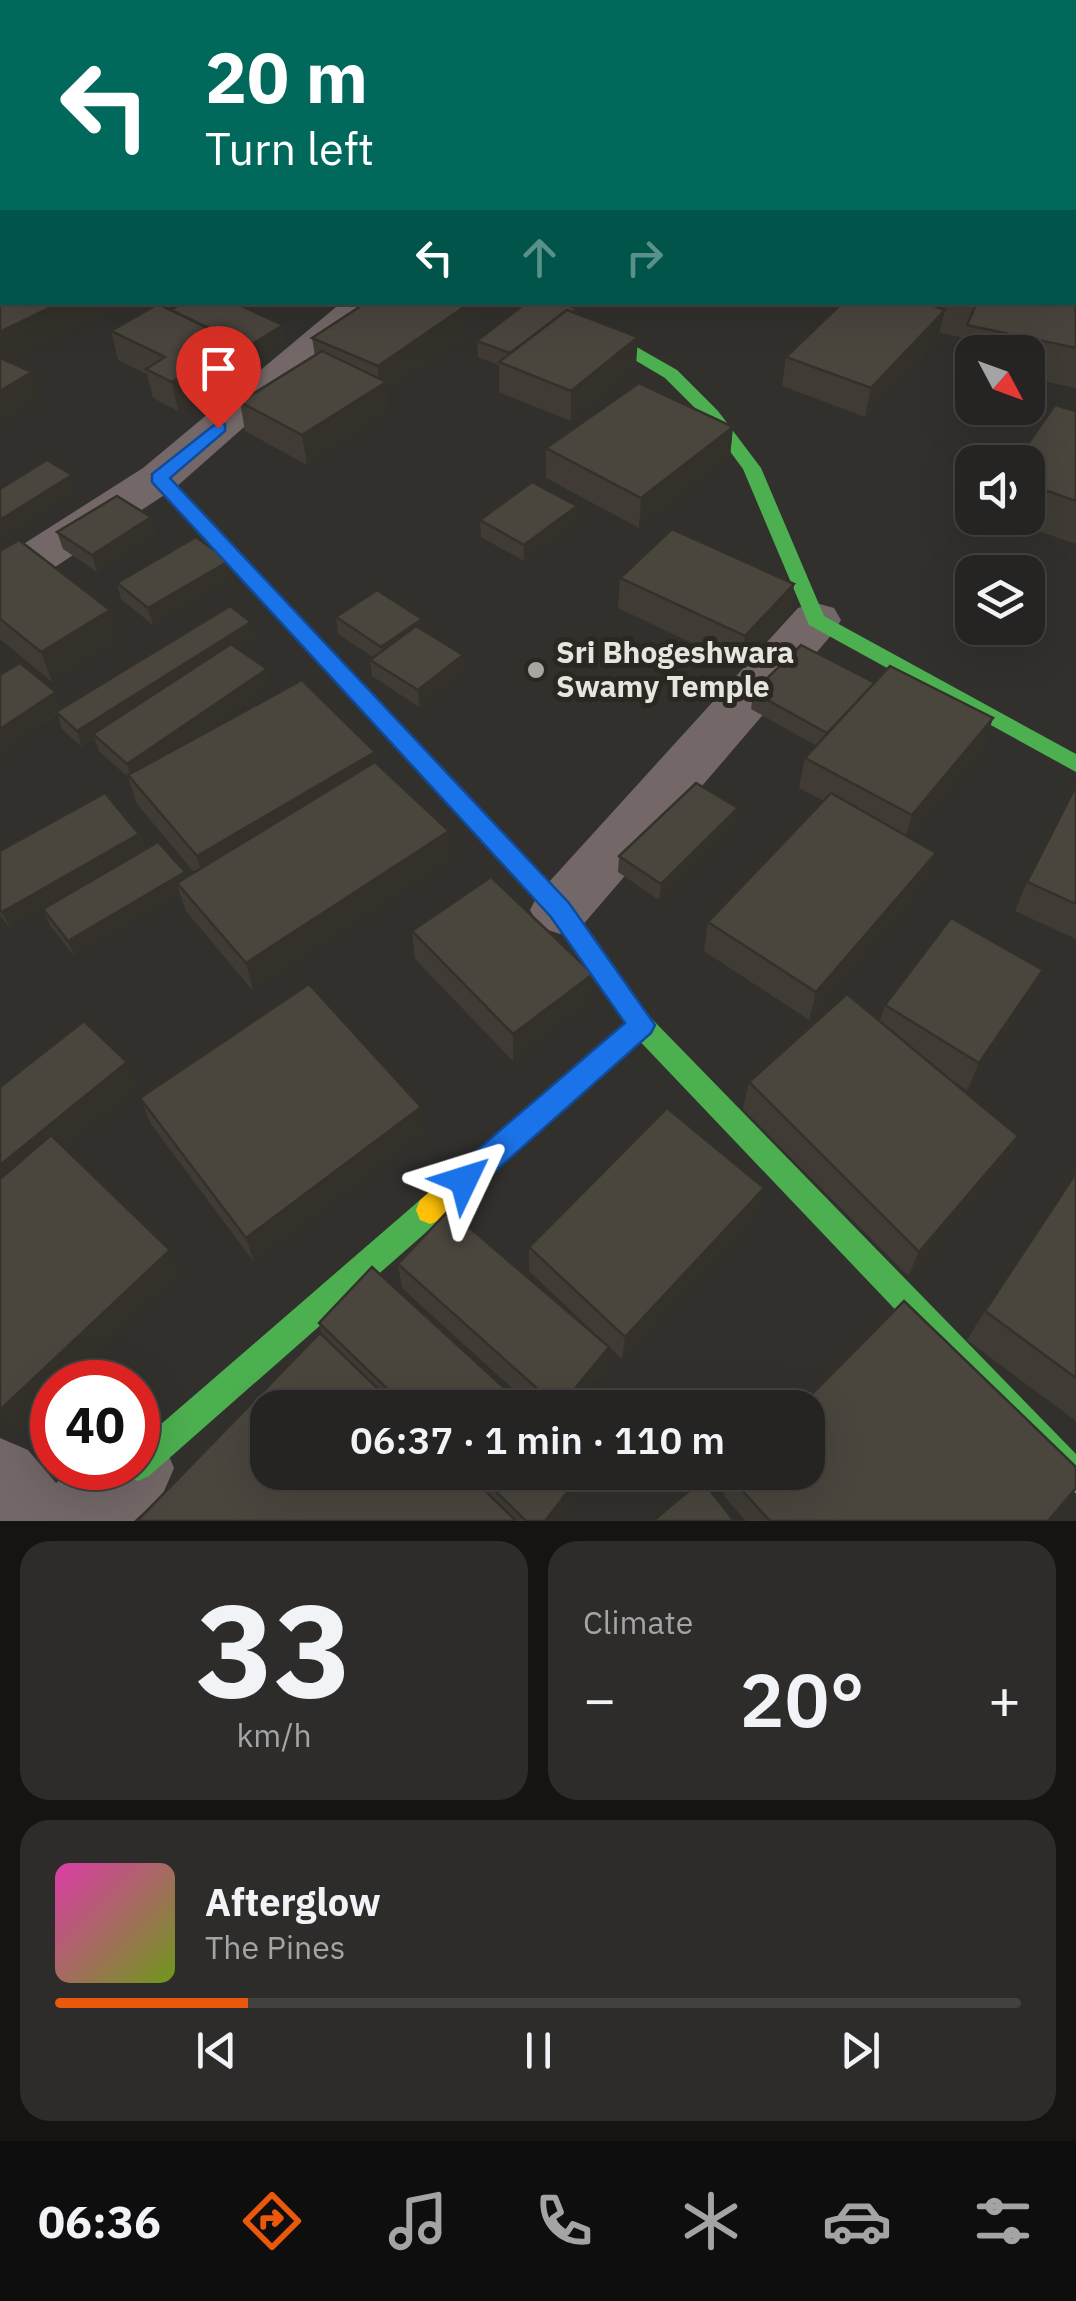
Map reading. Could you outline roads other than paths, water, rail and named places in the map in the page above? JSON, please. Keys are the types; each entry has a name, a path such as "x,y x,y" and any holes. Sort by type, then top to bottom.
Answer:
{"main road":[{"path":"550,305 672,374 712,414 752,468 816,620 1076,764"},
{"path":"159,478 560,910 642,1025 1076,1477"},
{"path":"160,1445 642,1025"}],"street":[{"path":"0,581 159,478 363,305"},
{"path":"560,910 816,620"},
{"path":"0,1478 34,1521"},
{"path":"73,1521 109,1490"}],"place":[{"name":"Sri Bhogeshwara Swamy Temple","path":"536,670"}]}
